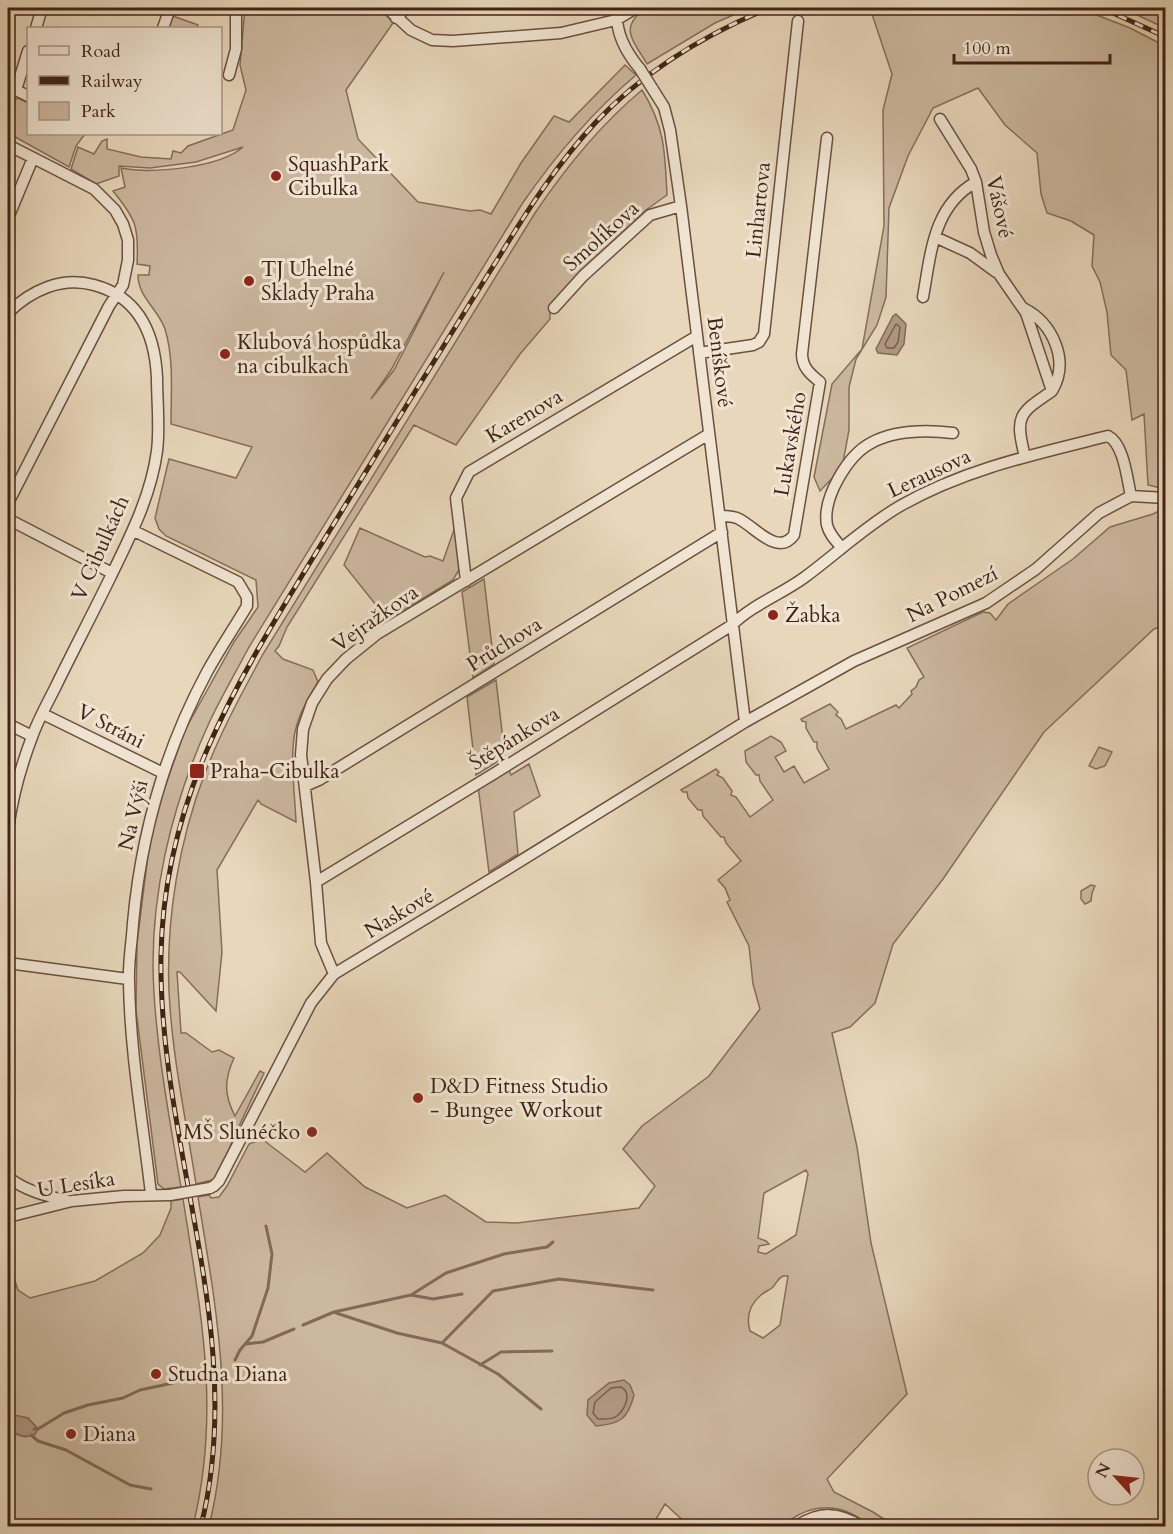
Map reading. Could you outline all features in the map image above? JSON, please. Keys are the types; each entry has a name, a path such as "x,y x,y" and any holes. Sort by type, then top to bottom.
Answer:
{"street":[{"path":"36,27 42,8"},
{"path":"163,27 170,8"},
{"path":"229,75 236,49 236,8"},
{"path":"387,8 411,30 432,40 453,41 561,33 616,20 636,8"},
{"path":"396,18 406,8"},
{"path":"616,20 617,8"},
{"name":"Beníškové","path":"616,20 626,51 664,107 670,130 745,722"},
{"name":"Linhartova","path":"699,353 753,345 759,342 764,334 798,21"},
{"path":"27,54 12,92 27,96"},
{"name":"Vášové","path":"940,119 966,159 976,182 984,231 999,274 1023,308 1036,339 1052,391"},
{"name":"Lukavského","path":"720,516 738,518 776,543 786,542 794,535 820,382 806,369 802,354 827,138"},
{"path":"8,146 94,189 115,210 128,240 128,260 123,285 116,293 8,503"},
{"path":"8,218 33,158"},
{"path":"923,297 935,237 942,216 964,189 976,182"},
{"name":"Smolíkova","path":"554,308 583,276 650,215 681,206"},
{"name":"Vášové","path":"935,237 970,254 999,274"},
{"name":"V Cibulkách","path":"8,313 21,300 42,288 70,282 92,284 116,293 133,308 148,329 156,357 157,450 151,479 134,531 32,736 8,829"},
{"name":"Vášové","path":"1023,308 1042,320 1056,346 1060,365 1052,391"},
{"name":"Karenova","path":"466,581 456,498 468,472 697,336"},
{"path":"1025,457 1020,419 1027,409 1052,391"},
{"path":"842,548 832,536 827,525 827,515 833,490 845,466 872,442 890,436 922,431 953,433"},
{"name":"Vejražkova","path":"334,974 321,943 301,755 303,729 312,703 327,679 346,659 377,634 709,434"},
{"name":"Lerausova","path":"732,625 740,616 804,578 897,508 958,477 1108,436 1115,440 1119,447 1131,496"},
{"path":"1131,496 1166,498"},
{"name":"Na Pomezí","path":"745,722 854,661 986,603 1036,569 1099,513 1131,496"},
{"path":"8,519 112,573"},
{"name":"Na Výši","path":"134,531 238,582 247,597 247,606 207,672 163,773 145,835 128,979 131,1025 151,1194"},
{"name":"Průchova","path":"305,786 319,780 471,688 722,532"},
{"name":"Štěpánkova","path":"316,882 732,625"},
{"name":"V Stráni","path":"43,714 163,773"},
{"name":"Naskové","path":"151,1194 170,1195 210,1188 219,1181 311,1003 334,974 545,847 745,722"},
{"path":"8,724 32,736"},
{"path":"8,963 128,979"},
{"path":"8,1177 28,1190 72,1202"},
{"name":"U Lesíka","path":"8,1217 72,1202 151,1194"},
{"path":"797,1527 820,1515 837,1516 861,1527"}],"green space":[{"path":"245,8 380,8 393,23 346,90 358,139 418,202 470,211 480,210 491,214 521,163 554,116 569,122 625,65 636,75 574,136 522,204 249,647 195,755 173,821 159,889 155,924 153,958 158,1042 181,1187 164,1189 158,1184 136,1010 137,943 150,839 161,798 185,730 234,642 258,607 256,580 166,536 159,529 155,518 169,459 236,478 252,447 171,424 168,340 162,322 141,290 139,283 138,275 149,275 150,266 137,264 134,224 127,209 113,191 125,187 121,168 167,170 185,168 218,160 243,147 196,162 150,168 119,166 119,176 96,184 71,169 78,147 94,154 102,141 107,139 107,149 141,157 171,159 173,151 181,153 188,146 233,130 246,90 240,65","holes":["444,272 394,370 371,399 391,370"]},
{"path":"749,8 715,23 647,64 630,32 634,19 640,13 639,9"},
{"path":"870,8 1079,8 1130,28 1165,46 1165,489 1148,485 1144,414 1132,420 1126,370 1111,355 1107,312 1100,282 1092,266 1094,235 1071,221 1047,213 1041,194 1037,153 1005,125 978,88 933,108 908,156 889,208 886,297 877,325 856,359 849,387 849,430 842,468 820,491 814,477 832,384 862,349 884,226 883,110 892,74"},
{"path":"1122,8 1165,8 1165,28"},
{"path":"170,15 198,25 197,27 166,27"},
{"path":"642,90 650,103 662,140 667,195 646,210 582,270 550,306 550,319 520,354 456,445 414,425 287,627 275,651 283,659 313,670 318,682 302,710 294,738 296,822 261,804 258,800 217,870 222,952 216,1011 180,972 177,972 181,1033 186,1033 212,1052 219,1050 234,1058 228,1073 227,1094 235,1116 260,1071 264,1073 216,1179 196,1184 173,1040 169,963 172,908 181,853 211,757 263,654 535,213 584,147"},
{"path":"18,98 27,102 27,135 84,135 76,146 69,167 8,133 8,104"},
{"path":"1165,508 1165,625 1154,629 1044,732 943,879 893,944 875,1003 850,1027 832,1033 857,1147 871,1243 907,1394 827,1479 834,1492 895,1526 872,1526 843,1510 825,1508 807,1511 784,1526 689,1526 665,1504 652,1526 209,1526 222,1443 223,1402 217,1321 198,1197 209,1195 211,1198 219,1197 249,1144 262,1139 305,1172 327,1153 365,1187 407,1208 445,1195 486,1222 517,1223 639,1208 655,1186 623,1149 642,1126 709,1076 760,1009 753,984 749,946 727,902 730,900 725,888 718,880 741,861 726,843 724,837 721,837 703,816 702,810 698,810 688,798 687,792 681,790 716,769 719,772 717,775 723,778 732,791 731,795 736,797 750,817 773,800 760,781 759,775 756,775 746,762 745,751 771,736 781,742 786,751 775,757 784,772 794,766 804,783 829,769 817,748 817,742 814,742 806,728 806,722 801,719 830,704 838,712 836,715 846,729 896,705 899,708 912,694 911,691 919,680 924,677 907,648 983,612 990,613 996,620 1008,604 1073,559 1110,527","holes":["806,1170 808,1174 796,1235 766,1254 758,1252 759,1246 769,1244 758,1238 764,1193","783,1276 788,1276 780,1325 763,1338 750,1331 748,1321 750,1312 757,1299"]},
{"path":"455,527 460,568 453,580 388,620 344,565 360,528 425,557 430,556 443,561"},
{"path":"484,579 494,664 473,678 462,592"},
{"path":"496,680 505,757 476,775 467,697"},
{"path":"1099,747 1112,752 1105,766 1096,769 1089,766"},
{"path":"529,764 540,796 514,812 518,854 489,872 478,786 508,768 511,775"},
{"path":"1091,885 1095,886 1091,901 1085,904 1081,899 1081,891"},
{"path":"183,1199 201,1323 207,1402 206,1443 193,1526 8,1526 8,1427 18,1435 26,1437 38,1429 28,1418 8,1418 8,1260 18,1290 30,1298 95,1281 143,1253 160,1235 171,1208 171,1201"}],"water":[{"path":"896,314 906,324 904,344 897,355 878,353 876,349"},
{"path":"624,1380 630,1385 634,1395 626,1415 617,1422 596,1426 587,1415 588,1400 609,1383"},
{"path":"14,1415 28,1418 38,1429 35,1434 22,1436 9,1429 8,1418"}],"waterway":[{"path":"235,1360 252,1336 268,1288 272,1254 266,1226"},
{"path":"303,1325 334,1312 411,1295 446,1273 504,1254 547,1247 553,1242"},
{"path":"442,1343 493,1291 559,1279 653,1290"},
{"path":"411,1295 433,1299 462,1294"},
{"path":"336,1313 397,1333 442,1343 498,1374 541,1409"},
{"path":"246,1344 263,1342 294,1329"},
{"path":"480,1365 501,1352 552,1351"},
{"path":"34,1429 38,1429 64,1413 88,1405 123,1398 140,1390 173,1383 189,1374"},
{"path":"31,1435 38,1441 66,1450 130,1485 151,1489"}],"railway":[{"path":"201,1526 213,1455 215,1383 209,1312 173,1098 164,1027 161,955 165,899 175,846 189,796 208,748 255,654 416,390 532,204 556,170 596,122 634,86 698,42 769,8"},
{"path":"1102,8 1166,37"}],"place":[{"name":"SquashPark Cibulka","path":"276,176"},
{"name":"TJ Uhelné Sklady Praha","path":"249,281"},
{"name":"Klubová hospůdka na cibulkach","path":"225,354"},
{"name":"Žabka","path":"773,615"},
{"name":"Praha-Cibulka","path":"197,771"},
{"name":"D&D Fitness Studio - Bungee Workout","path":"418,1098"},
{"name":"MŠ Slunéčko","path":"312,1132"},
{"name":"Studna Diana","path":"156,1374"},
{"name":"Diana","path":"71,1434"}]}
